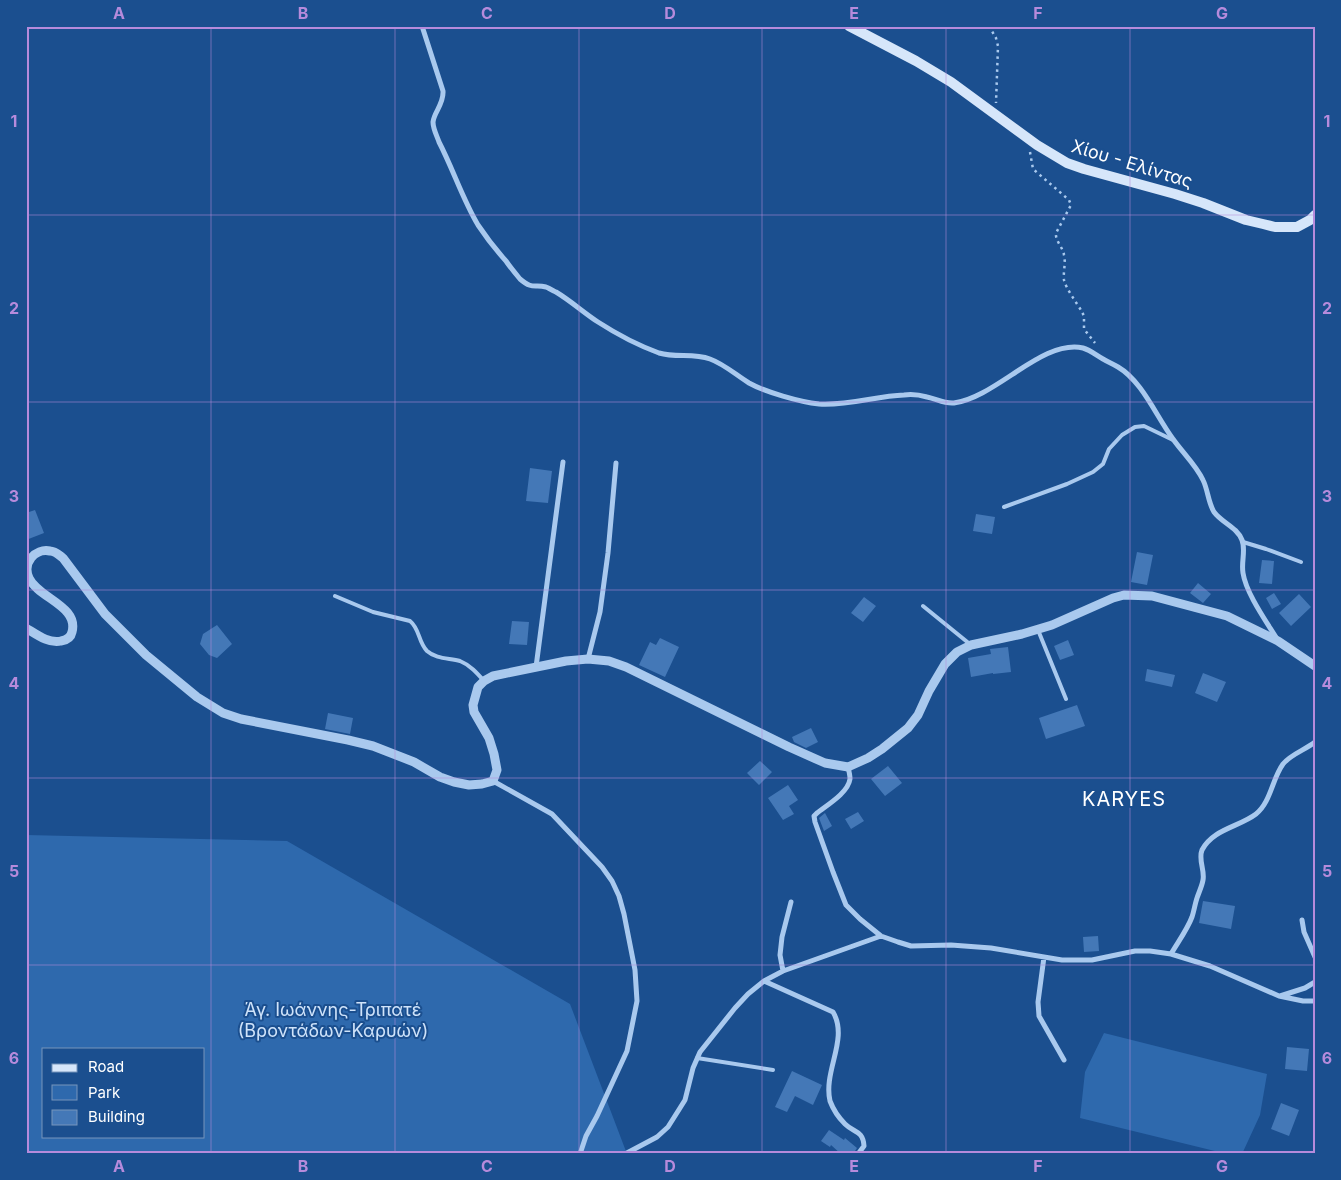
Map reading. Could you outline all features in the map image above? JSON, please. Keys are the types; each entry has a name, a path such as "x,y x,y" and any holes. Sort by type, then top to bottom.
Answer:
{"main road":[{"name":"Χίου - Ελίντας","path":"849,26 951,82 1037,145 1067,163 1175,194 1246,220 1276,227 1297,227 1313,219"}],"street":[{"path":"422,26 443,91 444,98 433,121 439,142 478,224 498,252 526,283 533,287 547,287 597,322 622,336 660,353 710,359 758,387 784,396 818,404 832,404 906,394 928,397 945,403 958,402 985,392 1045,355 1059,349 1074,347 1086,349 1118,366 1130,375 1141,388 1173,440 1198,471 1205,482 1211,506 1216,515 1240,535 1244,549 1242,560 1243,576 1248,589 1278,641"},
{"path":"536,667 563,462"},
{"path":"588,659 600,612 607,563 616,463"},
{"path":"26,628 41,637 56,642 68,639 72,634 72,620 66,611 35,586 29,579 26,570 29,559 36,554 48,550 63,558 105,614 146,655 197,696 223,713 241,719 373,746 414,762 440,778 469,784 482,784 493,780 497,770 488,738 473,708 478,687 484,681 494,676 566,661 588,659 609,661 626,667 825,763 848,767 882,749 908,728 918,715 929,691 945,664 957,652 971,645 993,642 1038,630 1113,598 1137,595 1152,596 1227,616 1278,641 1315,666"},
{"path":"1171,954 1192,917 1203,882 1204,872 1201,854 1204,848 1212,838 1254,815 1265,803 1284,762 1315,742"},
{"path":"848,767 850,778 848,786 814,816 815,822 846,905 881,936 911,946 951,945 991,948 1062,960 1092,960 1144,950 1171,954 1210,966 1279,996 1303,1001 1315,1001"},
{"path":"493,780 552,814 612,881 624,914 635,970 637,1001 627,1051 586,1136 580,1154"},
{"path":"782,971 780,955 782,937 791,902"},
{"path":"1302,920 1304,932 1315,957"},
{"path":"625,1154 658,1137 671,1122 684,1100 697,1058 748,994 764,981 782,971 881,936"},
{"path":"1044,957 1038,1002 1039,1016 1064,1060"},
{"path":"764,981 833,1012 837,1019 838,1041 829,1081 830,1100 835,1111 846,1125 859,1132 862,1137 864,1146 858,1154"},
{"path":"1279,996 1305,988 1315,982"}],"lane":[{"path":"1004,507 1067,484 1093,472 1103,464 1109,449 1122,434 1134,427 1144,426 1173,440"},
{"path":"1243,542 1301,562"},
{"path":"335,596 373,612 410,621 418,630 423,646 428,652 436,656 461,662 474,670 484,681"},
{"path":"923,606 971,645"},
{"path":"1038,630 1066,699"},
{"path":"697,1058 773,1070"}],"path":[{"path":"989,26 998,46 995,114"},
{"path":"1026,136 1034,169 1069,200 1069,210 1059,226 1056,237 1065,257 1064,279 1084,316 1084,329 1097,345 1103,359"}],"green space":[{"name":"Άγ. Ιωάννης-Τριπατέ (Βροντάδων-Καρυών)","path":"26,835 287,841 570,1004 627,1154 26,1154"},
{"path":"1104,1033 1267,1074 1260,1115 1242,1154 1227,1154 1080,1118 1085,1072"}],"building":[{"path":"530,468 552,471 548,503 526,501"},
{"path":"35,510 44,533 26,540 26,513"},
{"path":"976,514 995,517 992,534 973,531"},
{"path":"1137,552 1153,555 1147,585 1131,582"},
{"path":"1262,560 1274,561 1272,584 1259,583"},
{"path":"1198,583 1211,594 1203,603 1190,593"},
{"path":"1274,593 1281,604 1272,609 1266,598"},
{"path":"1299,594 1311,607 1291,626 1279,613"},
{"path":"864,597 876,606 863,622 851,613"},
{"path":"512,621 529,622 527,645 509,644"},
{"path":"217,625 232,644 217,658 209,655 200,644 203,634"},
{"path":"660,638 679,647 665,677 639,665 650,642 656,645"},
{"path":"1068,640 1074,655 1060,660 1054,646"},
{"path":"1008,647 1011,672 971,677 968,658 991,654 990,649"},
{"path":"1147,669 1175,675 1172,687 1145,681"},
{"path":"1203,673 1226,682 1217,702 1195,693"},
{"path":"1077,705 1085,726 1046,739 1039,718"},
{"path":"328,713 353,718 350,734 325,729"},
{"path":"811,728 818,742 806,748 794,742 792,737"},
{"path":"760,761 772,772 759,785 747,773"},
{"path":"888,766 902,783 885,796 871,779"},
{"path":"788,785 798,800 789,806 794,814 783,820 768,798"},
{"path":"858,812 864,821 851,829 845,819"},
{"path":"825,813 832,826 824,831 819,818"},
{"path":"1203,901 1235,906 1231,929 1199,923"},
{"path":"1098,936 1099,951 1084,952 1083,937"},
{"path":"1287,1047 1309,1049 1307,1071 1285,1069"},
{"path":"792,1071 822,1085 813,1105 795,1096 787,1112 775,1107"},
{"path":"1281,1103 1299,1110 1289,1136 1271,1129"},
{"path":"829,1130 844,1140 845,1138 857,1148 853,1154 841,1154 831,1145 830,1147 821,1141"}],"district":[{"name":"KARYES","path":"1124,799"}]}
